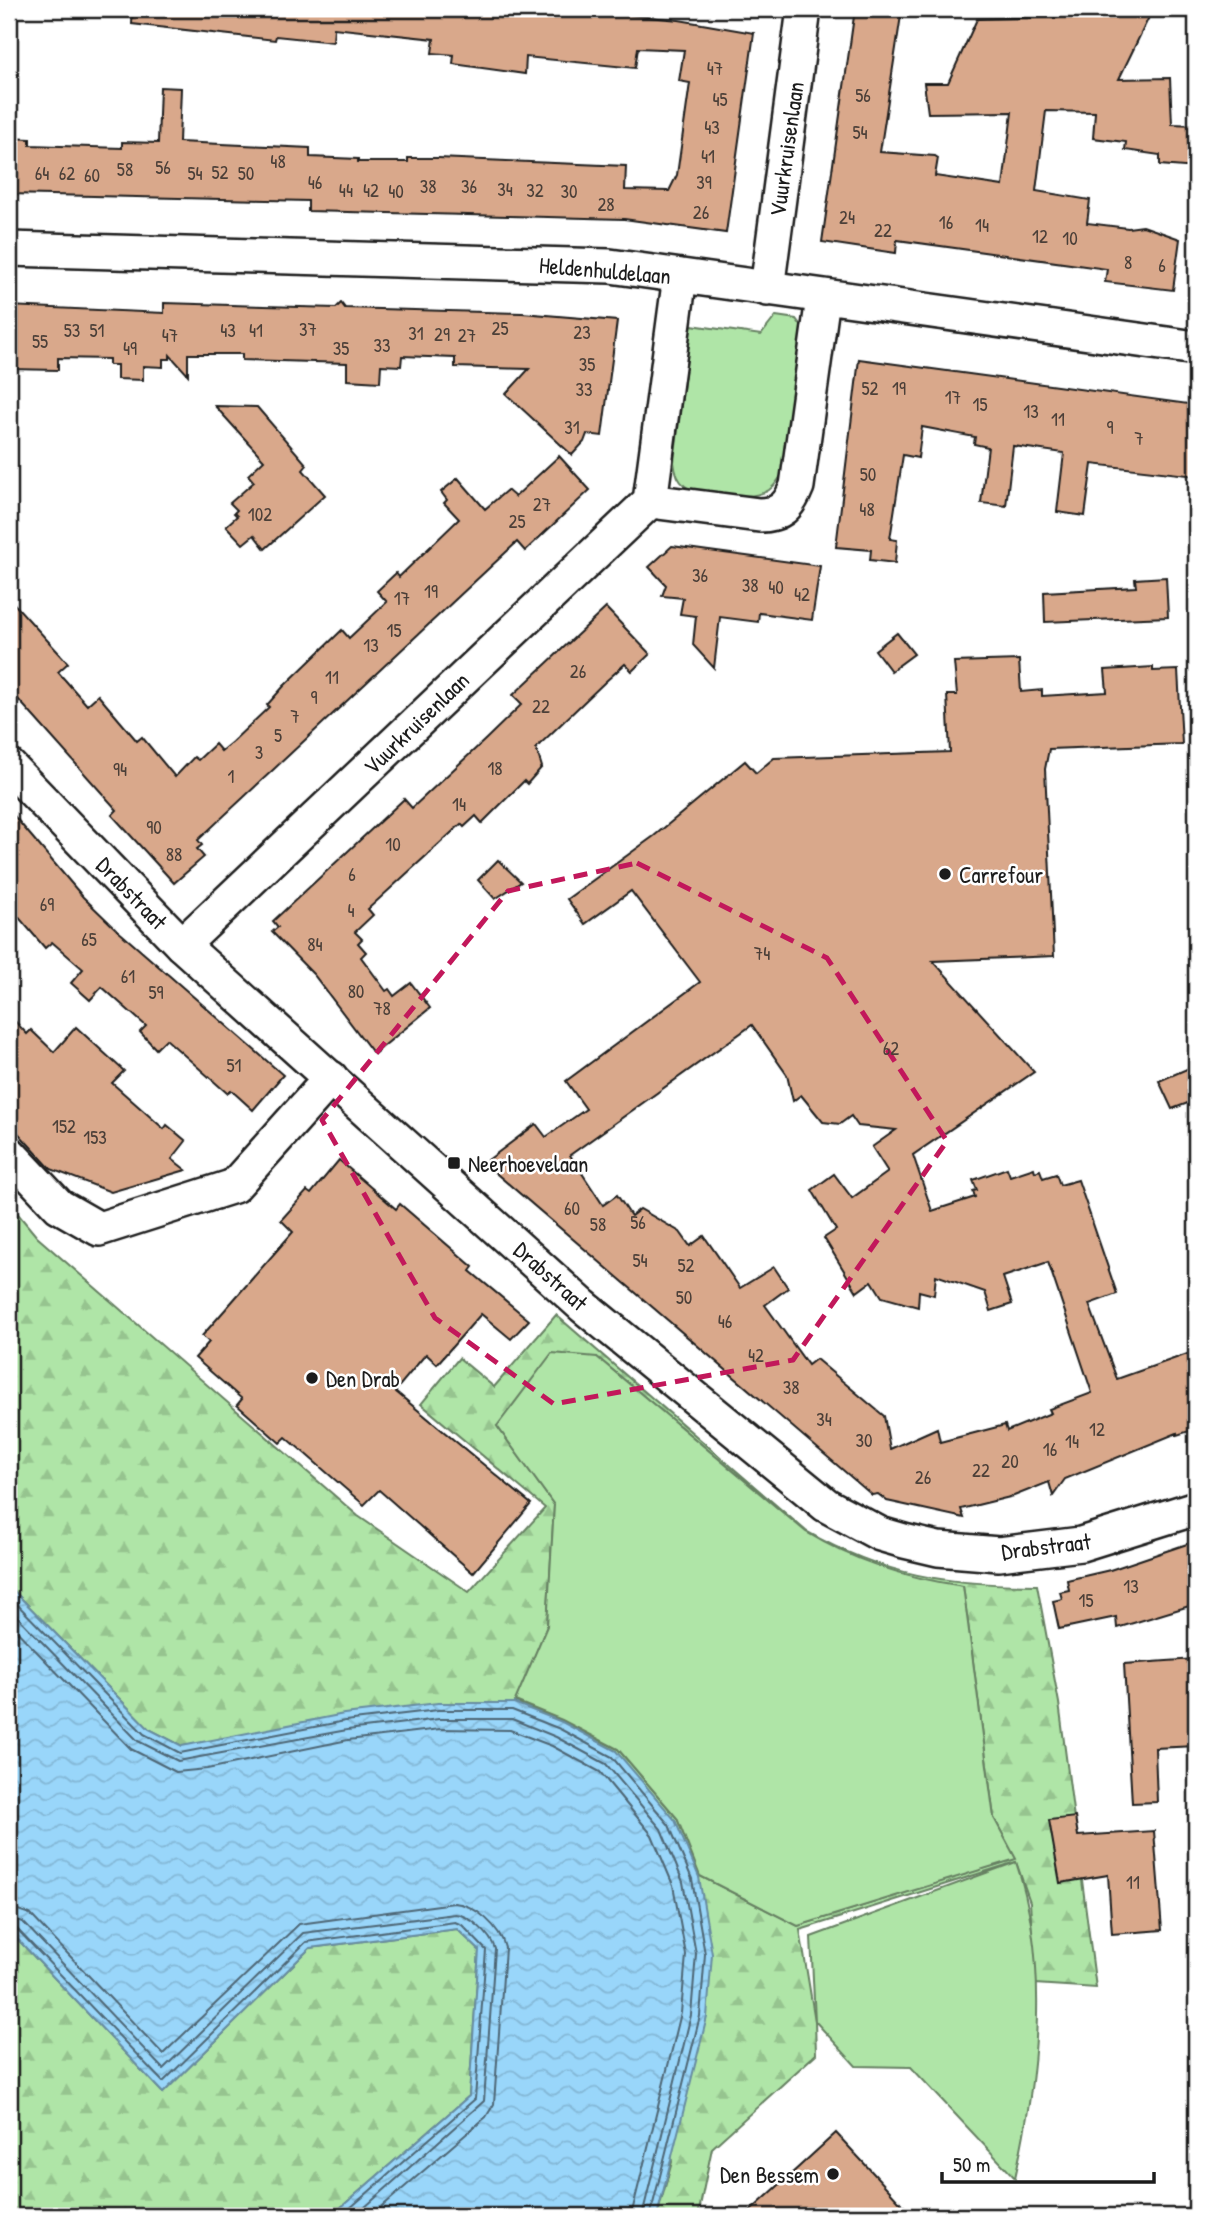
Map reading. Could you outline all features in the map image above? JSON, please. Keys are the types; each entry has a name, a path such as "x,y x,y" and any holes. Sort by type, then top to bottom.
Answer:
{"street":[{"name":"Vuurkruisenlaan","path":"767,289 804,9"},
{"name":"Heldenhuldelaan","path":"9,249 610,266 823,298 1196,348"},
{"path":"680,276 650,501 759,515 772,515 791,501 797,485 823,298"},
{"name":"Vuurkruisenlaan","path":"182,945 650,501"},
{"name":"Drabstraat","path":"9,766 182,945 583,1306 826,1505 880,1534 938,1549 999,1554 1081,1544 1196,1508"},
{"path":"9,1153 60,1206 99,1229 234,1186 331,1079"}],"highlighted area":[{"path":"637,863 827,958 947,1141 793,1360 554,1404 435,1318 322,1120 508,891"}],"green space":[{"path":"776,316 796,319 802,327 785,468 774,485 762,493 727,496 692,490 680,481 674,462 691,325 761,335"},
{"path":"9,1203 37,1237 358,1516 469,1592 545,1508 421,1404 459,1358 494,1387 556,1315 806,1531 863,1558 917,1575 974,1583 1037,1585 1059,1703 1096,1988 1035,1984 1030,1902 1016,1862 800,1930 815,2021 816,2054 712,2148 698,2216 657,2216 672,2162 616,1751 562,1722 514,1703 182,1746 149,1729 9,1586","holes":["597,1357 806,1532 869,1564 924,1580 963,1586 994,1818 1015,1859 798,1926 700,1876 677,1818 618,1749 562,1720 516,1702 547,1626 554,1505 497,1426"]},
{"path":"552,1353 597,1357 806,1532 825,1543 882,1567 963,1586 994,1818 1016,1859 798,1926 700,1876 677,1818 618,1749 562,1720 515,1701 547,1626 554,1505 497,1426"},
{"path":"1016,1862 1027,1901 1033,1940 1037,2020 1030,2100 1015,2178 911,2067 856,2066 815,2021 811,1937"},
{"path":"457,1929 479,1950 469,2096 331,2216 9,2216 9,1930 163,2093 310,1948"}],"water":[{"path":"9,1586 149,1729 182,1746 344,1714 438,1703 514,1703 562,1722 616,1751 675,1820 699,1877 712,1954 707,2017 657,2216 331,2216 469,2096 479,1950 457,1929 310,1948 163,2093 9,1930"}],"building":[{"path":"133,9 569,9 679,20 754,33 726,233 624,219 308,211 308,201 9,194 9,138 30,139 30,145 122,148 122,142 158,143 160,87 181,88 179,142 310,148 310,157 358,159 358,162 408,162 408,158 438,158 626,166 625,190 669,191 677,175 690,83 679,81 684,50 638,48 635,68 526,57 525,74 453,64 454,55 432,53 434,39 334,28 333,42 276,36 275,40 132,24"},
{"path":"855,9 902,9 880,152 935,156 938,158 935,176 1003,186 1012,112 928,113 924,83 948,83 977,19 1150,15 1119,79 1170,78 1172,124 1196,125 1196,168 1160,165 1160,155 1125,150 1126,142 1093,138 1095,112 1046,111 1036,191 1090,200 1087,223 1128,228 1143,226 1180,239 1173,290 1105,282 1107,269 897,240 896,253 822,242"},
{"path":"164,303 336,308 341,303 345,308 522,313 617,321 602,436 587,434 584,442 572,455 506,394 529,369 455,367 455,358 402,356 401,366 381,365 380,382 347,380 347,363 242,360 242,354 188,354 188,375 170,355 170,359 163,359 163,367 143,366 143,380 117,379 117,365 109,365 109,359 58,358 58,370 10,369 9,306 164,313"},
{"path":"859,359 1196,405 1196,476 1092,464 1085,516 1057,512 1064,453 1013,446 1006,506 981,503 988,447 974,444 975,437 922,427 918,458 903,455 890,539 897,540 895,563 870,560 871,550 836,547"},
{"path":"215,406 257,407 307,465 303,470 325,495 265,549 254,535 243,544 226,526 237,516 234,513 237,510 230,503 254,482 248,475 264,460"},
{"path":"559,456 590,490 525,551 517,542 198,840 202,845 197,849 204,857 174,883 112,815 117,810 9,689 9,598 68,663 58,672 87,705 98,695 137,741 142,737 175,777 194,757 198,760 215,744 221,751 232,742 269,707 267,705 284,686 342,630 349,638 387,602 377,591 396,573 399,577 459,519 444,503 447,500 441,492 458,478 485,509 507,490 515,497"},
{"path":"672,546 820,566 812,620 759,613 758,622 720,617 714,668 693,645 696,616 680,614 683,598 662,596 666,585 649,567"},
{"path":"1166,577 1168,617 1045,622 1044,592 1136,587 1135,579"},
{"path":"606,608 650,654 632,671 625,664 605,682 536,748 542,767 527,784 524,781 482,823 476,816 464,827 461,824 368,909 373,915 355,932 362,939 358,943 366,952 361,957 386,991 389,989 394,996 411,983 430,1008 374,1054 314,975 272,932 278,927 273,921 404,799 412,808 486,739 522,704 513,695"},
{"path":"897,633 914,654 891,671 875,650"},
{"path":"1019,660 1021,692 1042,690 1042,696 1107,692 1105,670 1153,667 1153,671 1178,670 1182,744 1049,749 1045,769 1054,956 933,961 1034,1072 913,1155 932,1211 975,1197 973,1191 977,1190 973,1180 1007,1168 1010,1176 1034,1168 1035,1172 1040,1170 1043,1178 1056,1174 1060,1185 1078,1180 1117,1294 1089,1304 1117,1379 1196,1351 1196,1429 1177,1433 1065,1479 1053,1496 1049,1482 1014,1496 961,1509 964,1518 887,1501 878,1494 872,1495 484,1163 536,1124 546,1137 586,1109 566,1081 700,982 631,891 585,924 567,899 654,836 745,761 756,773 774,758 950,752 947,695 957,695 954,662","holes":["752,1025 787,1075 793,1101 801,1095 823,1122 840,1124 851,1116 858,1126 896,1130 872,1147 888,1172 852,1198 834,1174 812,1190 836,1230 824,1238 857,1292 872,1281 882,1297 918,1307 919,1291 934,1295 936,1275 985,1292 991,1311 1012,1304 1003,1277 1048,1262 1092,1393 1049,1409 1051,1413 1007,1431 1005,1425 940,1442 937,1428 890,1449 884,1416 816,1359 808,1365 765,1305 788,1288 774,1267 740,1288 704,1236 690,1246 680,1232 640,1209 631,1216 617,1195 603,1205 570,1155"]},
{"path":"9,810 83,897 117,930 283,1075 253,1110 231,1090 227,1093 166,1039 156,1049 140,1032 146,1026 102,987 90,1000 71,983 83,969 52,942 45,948 9,906"},
{"path":"498,860 521,882 495,899 478,880"},
{"path":"9,1015 27,1034 31,1030 54,1052 76,1027 124,1071 112,1083 164,1129 167,1125 186,1141 172,1159 186,1170 111,1192 51,1169 9,1123"},
{"path":"1196,1065 1196,1100 1172,1109 1159,1081"},
{"name":"Den Drab","path":"339,1160 396,1209 400,1204 473,1267 470,1271 529,1320 511,1339 481,1314 437,1364 426,1354 395,1391 531,1504 473,1573 379,1490 364,1505 286,1437 280,1443 237,1405 242,1399 195,1358 209,1342 202,1336 293,1232 281,1220 307,1191 311,1194"},
{"path":"1196,1541 1196,1604 1117,1628 1116,1617 1059,1629 1053,1601 1062,1599 1060,1592 1069,1590 1067,1580 1110,1570"},
{"path":"1195,1659 1196,1746 1155,1748 1157,1802 1132,1803 1124,1664"},
{"path":"1075,1817 1078,1836 1154,1831 1162,1930 1112,1934 1108,1875 1060,1883 1049,1820"},
{"name":"Den Bessem","path":"836,2133 913,2216 745,2216"}],"place":[{"name":"Carrefour","path":"945,874"},
{"name":"Neerhoevelaan","path":"454,1163"},
{"name":"Den Drab","path":"312,1378"},
{"name":"Den Bessem","path":"833,2174"}]}
